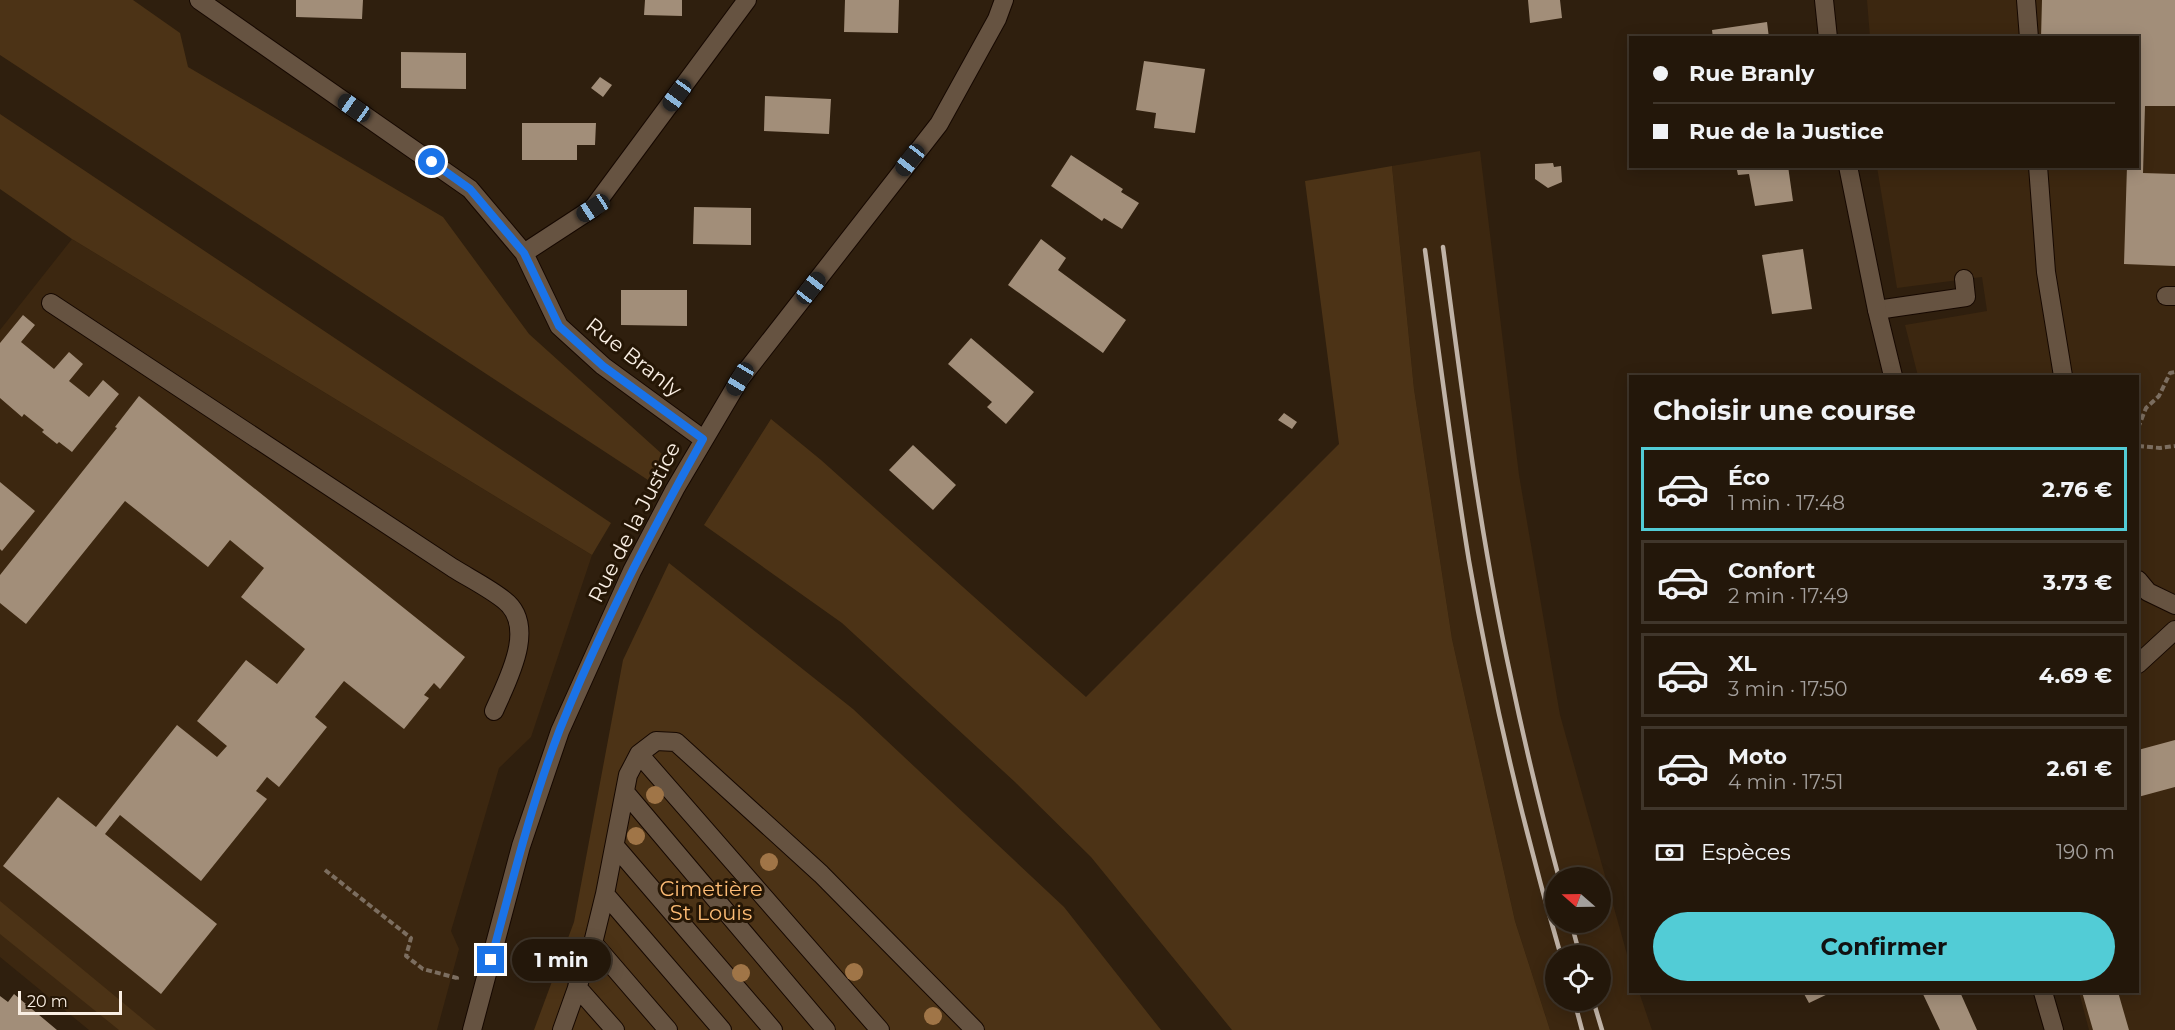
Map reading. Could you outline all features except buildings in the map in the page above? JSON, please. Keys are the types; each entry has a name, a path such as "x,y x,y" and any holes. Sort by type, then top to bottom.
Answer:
{"street":[{"name":"Rue Branly","path":"199,0 470,189 524,253 559,326 603,366 703,439"},
{"path":"524,253 593,208 747,0"},
{"name":"Rue de la Justice","path":"474,1029 521,846 560,731 632,571 703,439 740,379 939,124 997,19 1004,0"},
{"path":"1824,0 1828,36"},
{"path":"2026,0 2029,36"},
{"path":"1848,168 1876,310 1893,375"},
{"path":"2038,168 2046,272 2063,375"},
{"path":"1876,310 1966,297 1964,279"},
{"path":"51,303 506,601 518,618 520,636 514,664 494,711"},
{"path":"2139,581 2148,592 2175,605"},
{"path":"2139,663 2175,630"},
{"path":"564,1028 593,943 628,775 639,754 656,741 676,742 821,874 975,1030"},
{"path":"639,754 880,1030"},
{"path":"625,792 826,1030"},
{"path":"615,846 773,1030"},
{"path":"605,894 722,1030"},
{"path":"593,943 668,1030"},
{"path":"578,987 615,1030"},
{"path":"2043,993 2054,1030"}],"path":[{"path":"2139,426 2146,408 2159,396 2170,373 2175,372"},
{"path":"2139,446 2160,448 2175,446"},
{"path":"325,870 411,938 406,956 423,969 457,978 454,988"}],"shaded area":[{"path":"1867,0 2175,0 2175,1030 2089,1030 2079,993 2139,993 2139,375 1918,375 1905,325 1987,311 1982,277 1897,288 1877,168 2139,168 2139,36 1870,36"},
{"path":"1480,151 1519,475 1560,715 1603,867 1545,867 1545,933 1611,933 1611,897 1629,961 1629,993 1639,993 1652,1030 1550,1030 1515,921 1452,639 1414,389 1392,166"},
{"path":"72,239 592,555 531,737 499,768 451,931 459,949 437,1030 89,1030 0,957 0,330"}],"green space":[{"path":"0,0 133,0 180,33 188,67 443,217 529,334 662,454 648,480 0,55"},
{"path":"0,114 611,523 592,555 72,239 0,189"},
{"path":"1392,166 1414,389 1452,639 1515,921 1550,1030 1232,1030 1091,857 1015,782 842,623 704,525 771,419 821,460 1086,697 1339,444 1305,181"},
{"name":"Cimetière St Louis","path":"669,563 853,709 1064,907 1161,1030 534,1030 574,922 623,660"},
{"path":"0,901 156,1030 119,1030 0,934"}],"railway":[{"path":"1443,247 1472,463 1490,571 1522,728 1556,867"},
{"path":"1425,250 1457,483 1478,611 1509,760 1558,945"},
{"path":"1574,933 1577,945"},
{"path":"1577,1011 1582,1030"},
{"path":"1596,1011 1602,1030"}],"route":[{"path":"432,162 470,189 524,253 559,326 603,366 703,439 632,571 575,694 521,846 491,960"}]}
